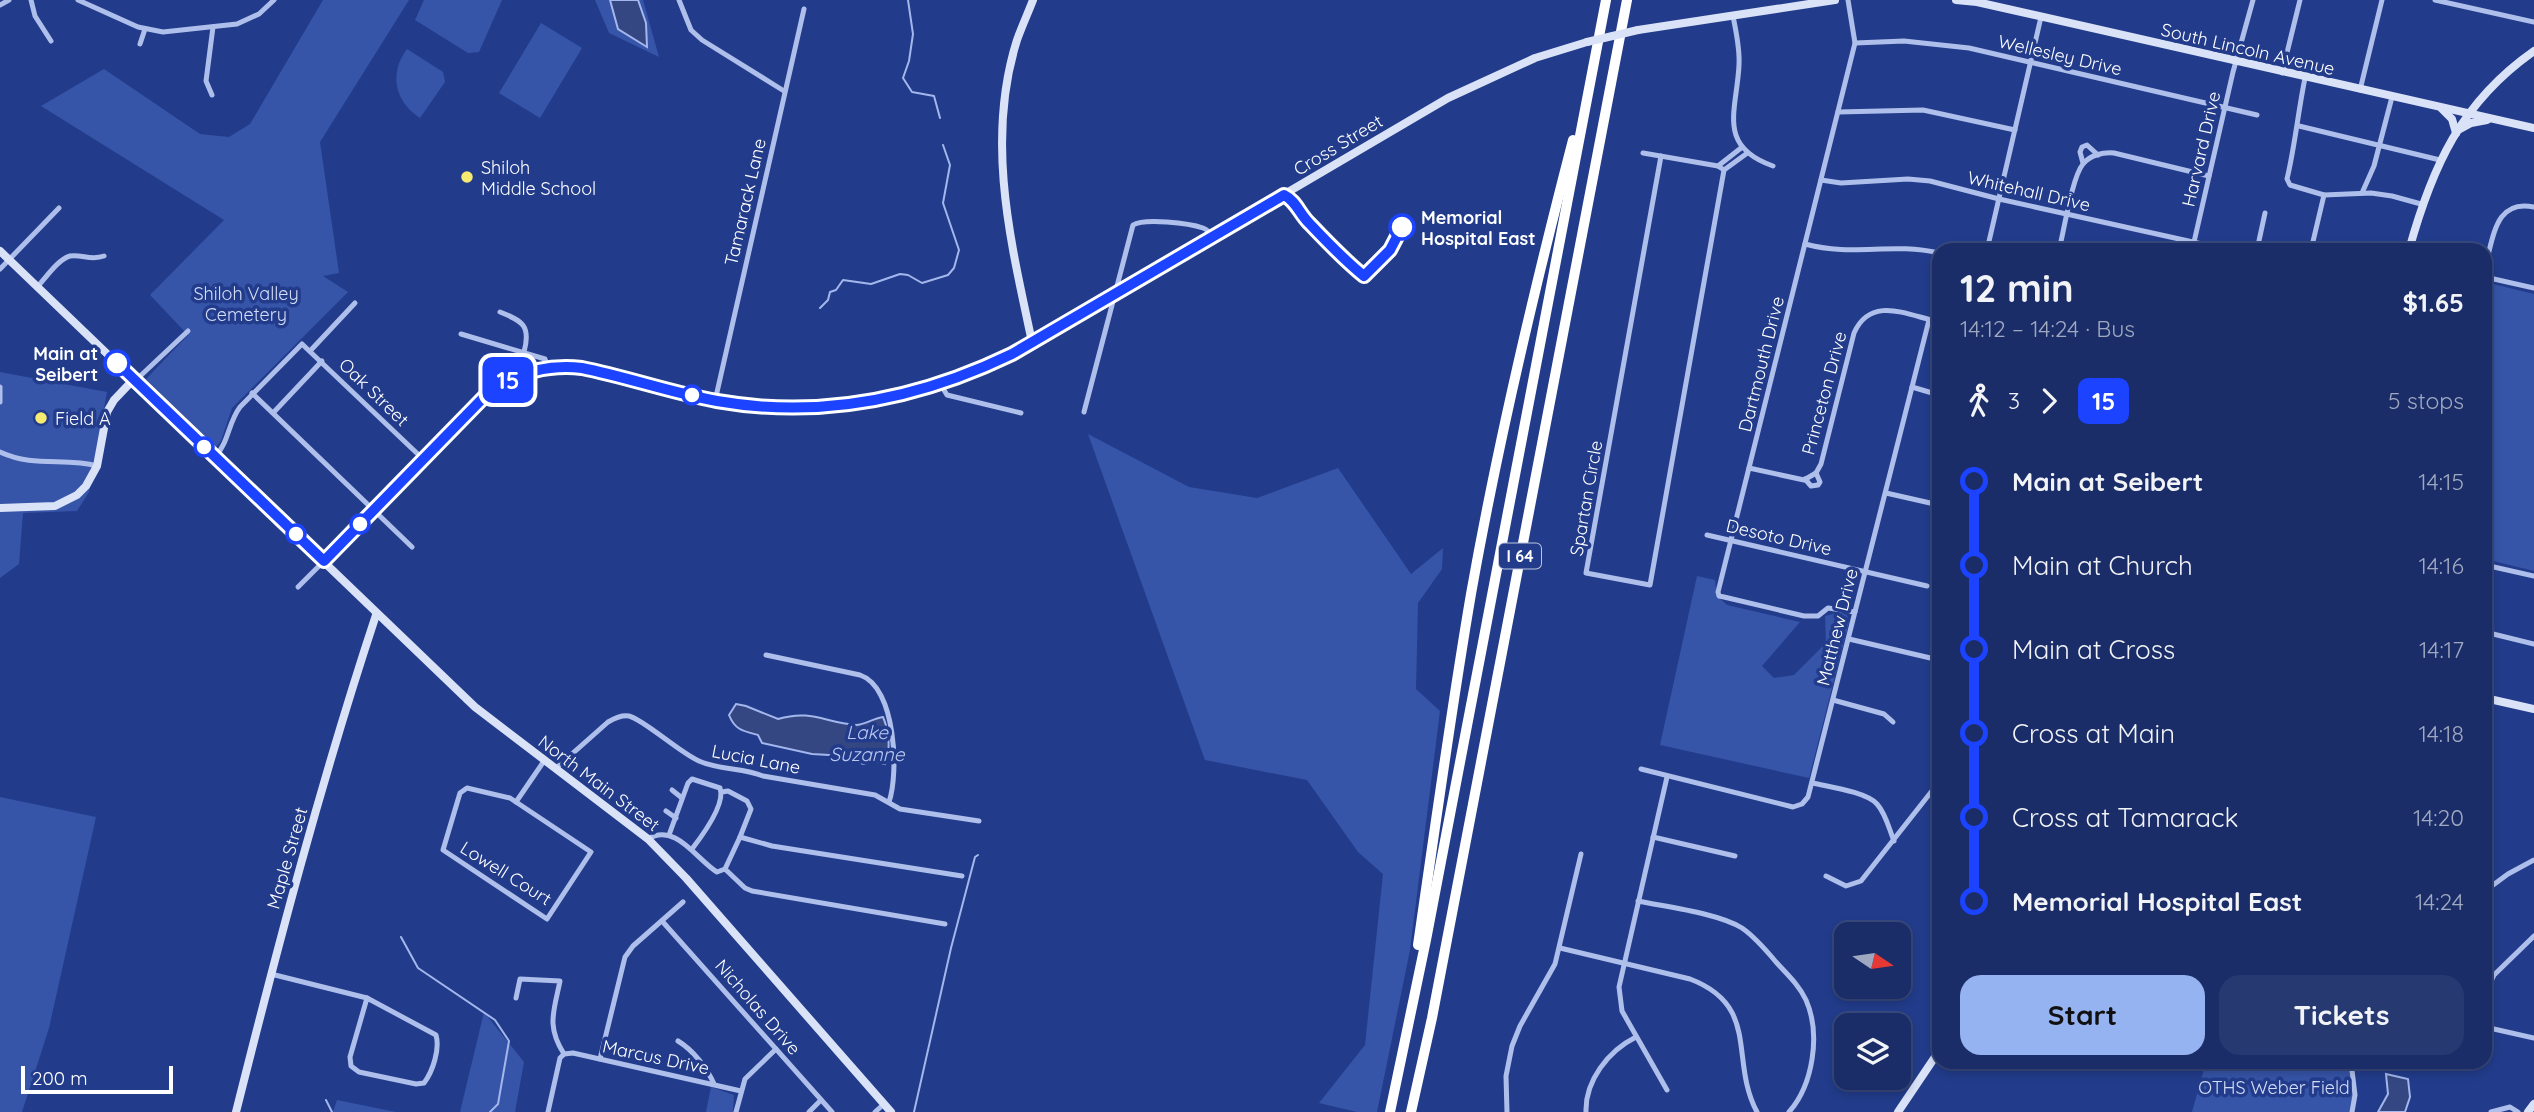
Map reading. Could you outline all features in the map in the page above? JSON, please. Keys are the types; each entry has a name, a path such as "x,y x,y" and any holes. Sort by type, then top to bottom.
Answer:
{"highway":[{"name":"I 64","path":"1390,1112 1426,940 1606,0"},
{"name":"I 64","path":"1411,1112 1432,1018 1627,0"},
{"path":"1390,1112 1392,1084 1416,957 1450,720 1479,555 1522,348 1563,180 1591,80"}],"main road":[{"path":"1032,342 1008,229 1001,146 1004,107 1017,40 1034,0"},
{"path":"1733,15 1835,0"},
{"name":"South Lincoln Avenue","path":"1956,0 1977,1 2305,78 2534,128"},
{"name":"Cross Street","path":"324,561 494,389 518,376 548,368 583,368 715,401 768,408 863,404 941,384 971,374 1032,342 1448,98 1535,58 1587,42 1637,30 1733,15"},
{"path":"2411,243 2421,204 2440,160 2456,133 2504,75 2534,51"},
{"path":"2441,108 2452,119 2456,133"},
{"path":"2456,133 2471,123 2493,119"},
{"name":"North Main Street","path":"0,251 324,561 376,615 475,707 648,839 686,878 891,1112"},
{"path":"0,508 55,506 67,501 86,486 97,466 107,412 114,400 135,379"},
{"name":"Maple Street","path":"236,1112 271,974 346,707 376,615"},
{"path":"2492,700 2534,709"},
{"path":"1898,1112 1932,1061"},
{"path":"2528,1112 2534,1104"}],"street":[{"path":"0,5 9,0"},
{"path":"32,0 35,16 51,41"},
{"path":"78,0 145,29 163,32 237,24 259,14 274,0"},
{"path":"679,0 691,30 702,40 784,92"},
{"name":"Dartmouth Drive","path":"1848,0 1855,43 1730,540 1719,596 1804,616 1818,617 1828,608 1856,612"},
{"name":"Harvard Drive","path":"2194,242 2253,0"},
{"path":"2282,72 2300,0"},
{"path":"2360,90 2382,0"},
{"path":"2435,0 2534,22"},
{"path":"2476,9 2478,0"},
{"name":"Tamarack Lane","path":"715,401 804,9"},
{"path":"1733,15 1740,61 1733,112 1736,133 1746,154 1773,166"},
{"path":"1989,243 2041,17"},
{"path":"212,95 206,81 213,27"},
{"path":"140,44 145,29"},
{"name":"Wellesley Drive","path":"1855,43 1931,42 2031,61 2257,115"},
{"path":"2305,78 2299,126 2287,179 2290,186 2324,195 2362,193 2392,196 2421,204"},
{"path":"2362,193 2372,171 2392,97"},
{"path":"1838,112 1923,110 2015,130"},
{"path":"2299,126 2440,160"},
{"path":"2084,163 2080,152 2082,147 2087,145 2098,155"},
{"path":"1721,168 1741,148"},
{"path":"1643,153 1721,168 1746,154"},
{"path":"2061,243 2076,177 2090,158 2113,153 2209,176"},
{"name":"Spartan Circle","path":"1661,156 1586,573 1650,585 1721,168"},
{"name":"Whitehall Drive","path":"1821,180 1841,183 1908,179 1930,181 2198,243"},
{"path":"2313,243 2324,195"},
{"path":"2492,245 2502,215 2510,207 2521,204 2534,207"},
{"path":"0,269 59,208"},
{"path":"2259,243 2265,213"},
{"path":"1084,412 1130,229 1141,220 1203,228 1211,236"},
{"path":"1805,244 1839,251 1906,247 1932,252"},
{"path":"37,287 66,257 94,259 104,256"},
{"path":"2492,279 2534,288"},
{"path":"311,350 355,303"},
{"name":"Princeton Drive","path":"1805,479 1816,473 1821,464 1858,323 1867,314 1878,310 1932,321"},
{"path":"500,312 516,319 526,329 524,352"},
{"name":"Matthew Drive","path":"1667,776 1793,807 1805,801 1813,783 1929,320"},
{"path":"135,379 188,331"},
{"path":"461,334 545,359 548,368"},
{"name":"Oak Street","path":"252,393 298,346 305,345 423,459"},
{"path":"273,413 322,362"},
{"path":"941,384 947,395 1021,413"},
{"path":"0,387 0,402"},
{"path":"1912,387 1932,393"},
{"path":"215,457 224,445 235,412 252,393 412,547"},
{"path":"0,452 48,463 97,466"},
{"name":"Princeton Drive","path":"1749,468 1805,479 1811,486 1818,485 1820,481 1816,473"},
{"path":"1886,492 1932,503"},
{"name":"Desoto Drive","path":"1707,535 1927,586"},
{"name":"Cross Street","path":"298,587 324,561"},
{"path":"2492,567 2534,576"},
{"path":"2492,634 2534,643"},
{"path":"1849,639 1932,658"},
{"path":"766,655 860,676 872,683 890,717 893,751 892,795 889,802"},
{"path":"1833,700 1884,714 1893,722"},
{"name":"Lucia Lane","path":"555,769 608,722 617,717 629,716 700,762 875,795 900,808 979,821"},
{"path":"516,802 544,761"},
{"path":"1641,769 1667,776 1623,963 1619,1000 1622,1011 1667,1090"},
{"path":"689,771 692,779"},
{"path":"648,839 654,835 669,835 692,849 717,872 725,869 751,809 747,800 722,792 714,785 692,779"},
{"path":"669,835 688,783 692,779"},
{"path":"1813,783 1866,797 1875,802 1894,841"},
{"name":"Lowell Court","path":"471,788 516,802 591,852 547,919 443,850 463,789 471,788"},
{"path":"672,790 682,798"},
{"path":"1826,876 1846,886 1861,881 1932,791"},
{"path":"692,849 705,832 722,792"},
{"path":"666,811 676,818"},
{"path":"1653,836 1735,856"},
{"path":"740,837 772,846 962,876"},
{"path":"1507,1112 1506,1076 1512,1046 1520,1026 1546,982 1560,948 1581,854"},
{"path":"2492,886 2534,860"},
{"path":"725,869 752,891 945,924"},
{"path":"1638,901 1719,919 1740,927 1759,942 1800,989 1811,1016 1812,1052 1805,1087 1789,1112"},
{"path":"600,1059 625,957 633,946 683,902"},
{"name":"Nicholas Drive","path":"662,920 832,1112"},
{"path":"2492,979 2534,936"},
{"path":"1560,948 1690,979 1708,986 1722,998 1733,1013 1740,1033 1746,1079 1757,1112"},
{"path":"271,974 367,998 436,1035 438,1044 430,1076 425,1083 416,1084 359,1072 351,1066 367,998"},
{"path":"516,998 520,978 560,981 551,1020 556,1041 564,1054 560,1058 548,1112"},
{"path":"2492,1029 2534,1038"},
{"path":"1586,1112 1590,1085 1606,1059 1625,1042 1636,1037"},
{"path":"678,1041 695,1056 714,1084"},
{"path":"736,1112 745,1079 776,1049"},
{"name":"Marcus Drive","path":"564,1054 573,1053 741,1091"},
{"path":"2352,1069 2355,1095 2352,1112"},
{"path":"809,1112 821,1100"},
{"path":"874,1112 884,1104"},
{"path":"2491,1112 2510,1107 2518,1112"}],"green space":[{"name":"Shiloh Valley Cemetery","path":"323,0 409,0 320,142 339,273 323,276 348,292 232,408 221,441 216,447 146,379 188,335 150,295 224,220 41,106 104,69 200,134 229,137 250,124"},
{"path":"424,0 502,0 479,52 468,53 415,20"},
{"path":"595,0 643,0 659,57 609,33"},
{"path":"541,23 582,48 540,118 499,93"},
{"path":"407,49 443,72 445,82 420,118 404,103 397,86 398,68"},
{"path":"2492,284 2534,294 2534,571 2492,561"},
{"path":"0,372 107,392 89,492 77,511 23,513 19,564 0,578"},
{"path":"1088,434 1189,487 1257,498 1338,468 1411,574 1443,548 1442,569 1418,603 1416,689 1440,711 1410,950 1377,1112 1357,1112 1319,1103 1365,1045 1383,874 1358,852 1307,780 1205,760"},
{"path":"1697,576 1715,580 1717,596 1727,605 1800,622 1762,666 1774,678 1794,675 1826,643 1825,616 1840,612 1847,615 1849,622 1809,778 1660,745"},
{"path":"0,797 96,817 49,1028 22,1112 0,1112"},
{"path":"484,1012 524,1062 515,1112 460,1112"},
{"name":"OTHS Weber Field","path":"2204,1069 2352,1069 2352,1112 2192,1112"},
{"path":"711,1087 734,1095 733,1112 706,1112"},
{"path":"337,1100 396,1112 333,1112"}],"water":[{"path":"610,0 638,0 646,23 647,47 618,29"},
{"name":"Lake Suzanne","path":"736,704 778,719 800,715 856,725 883,717 888,740 885,764 874,761 864,764 762,743 758,735 740,729 731,720 729,715"},
{"path":"2386,1074 2408,1079 2410,1097 2405,1112 2378,1112 2388,1094"}],"waterway":[{"path":"908,0 913,34 903,78 912,92 934,96 940,118"},
{"path":"820,308 828,300 830,292 836,290 843,280 871,284 900,274 908,275 922,283 948,275 954,268 959,250 943,203 950,165 943,145"},
{"path":"914,1112 951,948 975,857 978,855"},
{"path":"401,937 418,968 495,1020 509,1041 498,1104 490,1112"},
{"path":"326,1100 332,1112"}],"bus line":[{"name":"15","path":"117,363 324,561 485,396 510,379 531,371 560,367 582,368 715,401 768,408 863,404 971,374 1012,354 1284,195 1292,199 1306,220 1336,253 1364,276 1390,250 1402,227"}],"place":[{"name":"Shiloh Middle School","path":"467,177"},
{"name":"Memorial Hospital East","path":"1402,227"},
{"name":"Main at Seibert","path":"117,363"},
{"name":"Field A","path":"41,418"}]}
